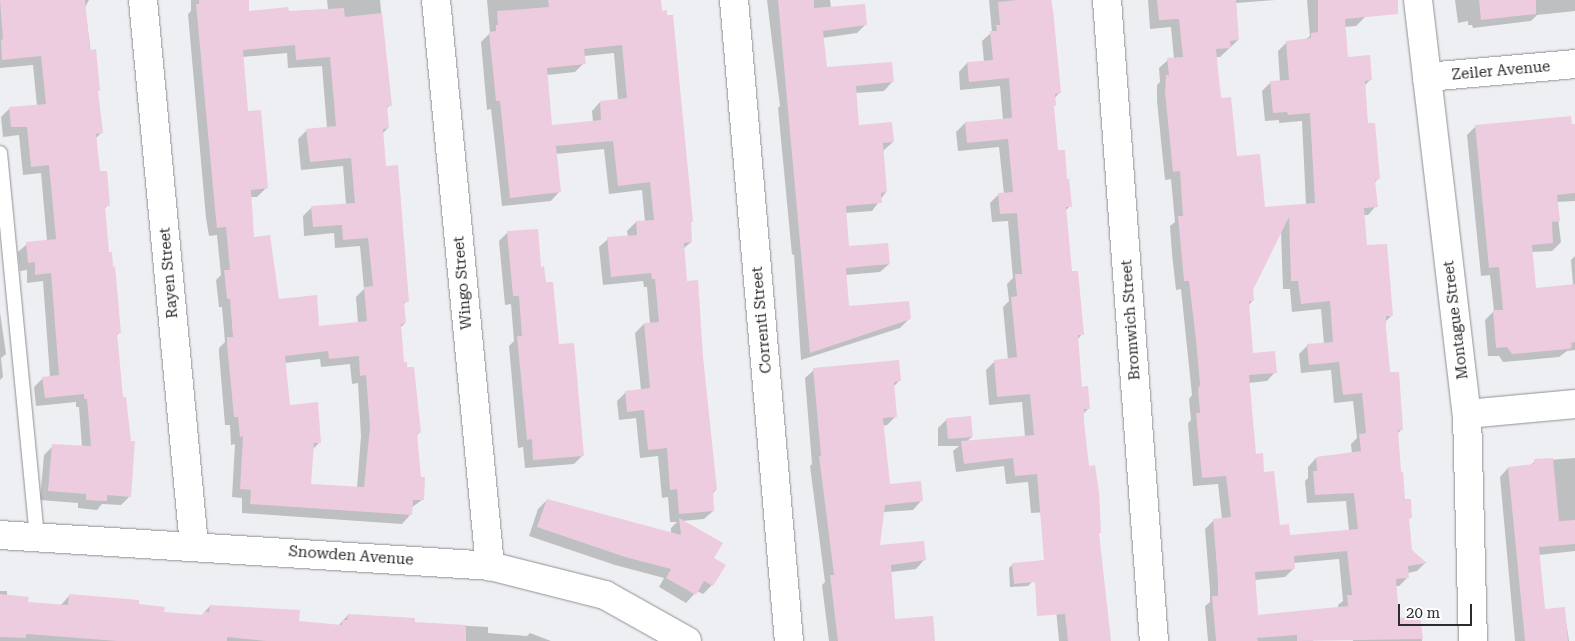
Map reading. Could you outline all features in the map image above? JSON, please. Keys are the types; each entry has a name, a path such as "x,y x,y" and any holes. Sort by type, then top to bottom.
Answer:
{"street":[{"name":"Rayen Street","path":"143,0 194,546"},
{"name":"Wingo Street","path":"436,0 490,566"},
{"name":"Correnti Street","path":"734,0 789,641"},
{"name":"Bromwich Street","path":"1107,0 1154,641"},
{"name":"Montague Street","path":"1418,0 1468,414 1473,641"},
{"name":"Zeiler Avenue","path":"1427,77 1575,64"},
{"path":"1468,414 1575,404"},
{"name":"Snowden Avenue","path":"0,535 490,566 605,595 687,641"}],"lane":[{"path":"0,153 37,538"}],"building":[{"path":"0,0 85,0 90,50 96,49 103,133 96,134 100,171 107,171 110,206 105,206 109,252 112,252 113,267 115,266 121,333 117,333 123,397 126,397 131,441 135,441 131,497 107,495 107,501 86,500 86,494 48,491 52,444 91,446 87,399 84,399 84,394 45,398 42,377 59,375 51,273 35,275 35,262 28,263 26,242 56,239 49,165 31,167 27,127 11,127 9,107 46,104 41,56 2,60 1,40 3,39"},
{"path":"199,0 249,0 249,11 288,7 289,11 344,8 345,17 382,13 392,106 387,106 389,128 383,129 386,166 398,165 409,302 404,302 406,323 401,324 404,362 407,362 407,367 414,367 421,433 417,433 421,477 425,477 424,500 413,500 412,515 250,504 251,490 240,489 243,436 240,437 238,417 234,417 227,344 227,337 233,337 230,299 227,299 224,270 230,270 226,227 217,228 196,4 199,4","holes":["295,45 296,60 330,57 336,126 306,129 310,162 351,158 355,203 311,206 313,227 342,225 343,240 368,238 373,286 364,287 367,321 319,326 317,295 279,299 270,235 254,237 251,190 268,188 261,110 248,111 243,50","328,351 329,359 359,356 360,376 366,375 370,427 364,487 311,484 314,443 321,443 318,402 290,405 285,356"]},
{"path":"548,0 661,0 662,11 667,10 667,15 673,15 693,222 691,222 692,242 684,243 687,281 698,280 703,357 717,490 713,491 714,511 679,514 677,489 670,490 667,448 648,450 644,410 627,412 625,391 650,388 644,323 659,322 655,279 652,279 651,273 611,277 607,237 637,235 636,221 654,220 650,182 618,186 613,141 556,146 561,192 510,198 500,101 496,101 489,32 496,31 496,25 498,25 497,11 549,7","holes":["622,45 627,98 600,101 601,120 552,125 547,68 586,64 584,49"]},
{"path":"778,0 814,0 814,8 865,4 867,25 823,31 827,67 892,62 894,82 856,86 859,125 892,122 894,142 883,143 887,192 881,193 882,203 846,206 849,246 888,243 890,264 846,268 849,306 909,301 911,319 810,353"},
{"path":"1051,0 1053,10 1061,93 1055,94 1056,106 1054,106 1058,150 1065,150 1067,179 1069,179 1072,207 1066,207 1072,271 1078,271 1084,335 1078,335 1082,387 1088,386 1090,409 1084,409 1084,422 1089,466 1095,465 1099,493 1101,533 1099,533 1111,641 1068,641 1065,614 1037,616 1035,582 1014,584 1012,563 1044,560 1037,474 1015,476 1013,458 964,464 961,441 1034,435 1030,394 997,397 994,360 1017,357 1011,297 1017,296 1015,274 1022,274 1017,213 1000,214 998,193 1013,192 1008,139 967,143 965,122 1012,118 1009,78 969,82 967,62 993,60 990,31 997,31 996,25 1000,25 998,2"},
{"path":"1157,0 1236,0 1239,40 1230,41 1231,48 1216,49 1221,98 1231,97 1237,156 1260,154 1265,207 1315,203 1310,113 1288,115 1287,112 1273,113 1270,81 1289,80 1286,41 1311,38 1311,33 1318,32 1318,0 1398,0 1398,14 1345,19 1348,57 1370,55 1372,80 1365,81 1368,123 1375,123 1380,179 1375,180 1378,207 1364,208 1367,245 1387,244 1393,316 1386,316 1386,329 1390,372 1399,372 1403,430 1398,430 1401,472 1403,472 1405,499 1411,499 1412,518 1409,518 1412,550 1427,563 1408,566 1409,578 1396,579 1399,618 1420,615 1423,639 1297,641 1297,635 1257,638 1258,641 1216,641 1212,596 1218,596 1218,581 1213,519 1231,517 1226,476 1202,478 1196,413 1200,413 1198,389 1200,385 1196,340 1189,281 1184,281 1178,216 1183,216 1180,171 1173,172 1165,92 1166,75 1169,75 1167,58 1183,57 1179,19 1159,20","holes":["1289,217 1291,281 1298,281 1301,304 1330,301 1333,342 1307,344 1309,365 1339,362 1343,395 1362,393 1366,433 1359,434 1361,451 1316,457 1317,471 1313,471 1315,495 1354,493 1358,529 1290,535 1289,524 1280,525 1274,471 1264,472 1263,453 1256,454 1249,375 1277,373 1275,351 1253,353 1249,301 1254,301 1253,290","1347,551 1352,595 1347,595 1348,606 1258,615 1255,572 1295,569 1294,556"]},
{"path":"1479,0 1536,0 1536,14 1481,20"},
{"path":"1571,116 1572,124 1575,124 1575,193 1557,195 1560,221 1552,222 1553,243 1532,245 1536,288 1575,284 1575,342 1571,343 1572,347 1569,349 1512,354 1507,347 1496,348 1493,310 1503,310 1499,267 1489,268 1475,125"},
{"path":"538,229 541,267 544,266 546,282 553,282 559,344 574,343 584,456 533,460 532,439 527,440 517,336 522,336 519,296 513,296 507,231"},
{"path":"899,360 901,381 894,382 897,417 883,418 890,484 921,481 923,501 885,505 880,545 924,541 926,560 891,565 895,619 933,616 935,641 838,641 830,575 834,575 819,456 821,456 813,368"},
{"path":"971,416 973,437 948,439 946,418"},
{"path":"1553,458 1559,521 1575,520 1575,544 1539,547 1545,609 1565,607 1568,641 1525,641 1508,467 1534,464 1534,459"},
{"path":"547,499 681,535 679,518 723,543 714,558 726,565 713,586 704,581 696,595 666,578 671,569 625,557 537,527"},
{"path":"0,594 29,597 28,602 68,605 69,594 139,600 139,604 165,607 164,612 203,615 203,612 209,612 210,605 300,610 299,621 342,625 342,620 347,620 348,614 415,618 415,622 466,625 466,641 266,641 227,637 227,641 117,641 26,634 26,638 0,637"}]}
